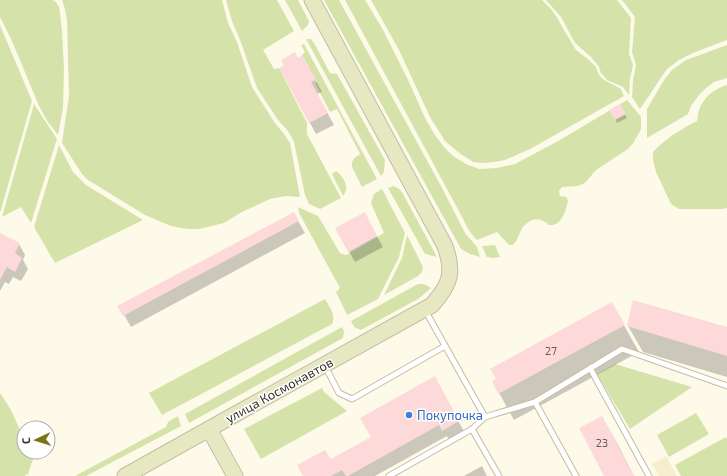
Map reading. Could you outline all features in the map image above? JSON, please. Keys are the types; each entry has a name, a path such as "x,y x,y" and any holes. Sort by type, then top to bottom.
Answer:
{"main road":[{"path":"312,0 445,246 449,257 449,276 441,296 428,307"},
{"name":"улица Космонавтов","path":"126,476 428,307"},
{"path":"209,429 235,476"}],"lane":[{"path":"428,307 445,346 485,417"},
{"path":"324,365 339,393 352,399 445,346"},
{"path":"389,476 472,429 485,417 535,402 622,349 727,386"},
{"path":"590,368 649,476"},
{"path":"535,402 576,476"},
{"path":"472,429 499,476"}],"shaded area":[{"path":"666,456 677,476 659,476 652,464"}],"green space":[{"path":"0,0 52,0 55,1 59,7 64,69 63,108 58,135 48,122 39,106 12,41 0,17"},
{"path":"62,0 222,0 228,23 237,42 252,87 290,143 300,197 286,196 270,199 240,213 224,223 199,229 187,229 171,226 145,215 88,180 82,174 62,143 69,96 67,20"},
{"path":"226,0 277,0 294,31 263,50 274,69 279,68 307,123 307,134 341,198 320,209 309,204 305,195 294,142 288,131 278,120 257,88 232,21"},
{"path":"285,0 298,0 309,21 308,25 302,31"},
{"path":"324,0 339,0 441,186 465,233 477,247 480,257 461,249"},
{"path":"345,0 365,0 382,28 426,120 435,135 453,156 466,164 479,169 497,168 515,164 560,140 627,100 641,117 641,129 634,142 628,149 596,170 585,183 578,186 562,187 559,191 560,196 566,197 568,200 567,207 561,220 556,224 549,225 538,219 530,221 522,228 513,245 509,245 497,232 477,240 466,225"},
{"path":"371,0 542,0 558,19 576,50 596,67 599,75 604,80 621,89 624,96 530,149 505,160 482,163 473,162 445,141 430,117 399,50"},
{"path":"546,0 617,0 631,18 629,54 633,65 629,95 623,87 607,80 591,57 575,43 561,17"},
{"path":"622,0 727,0 727,40 693,53 679,60 667,69 640,109 632,97 636,65 632,52 635,17"},
{"path":"0,25 32,101 0,213"},
{"path":"306,39 311,39 314,43 330,73 337,74 385,160 384,172 381,176"},
{"path":"304,44 377,179 362,187 352,167 353,160 360,154 337,109 330,112 315,83 317,82 302,55 305,52 301,45"},
{"path":"727,45 727,78 714,82 706,88 691,106 688,114 647,138 647,109 664,80 672,70 686,60"},
{"path":"727,85 727,208 679,209 671,204 656,172 653,152 674,134 697,121 698,113 705,99 717,89"},
{"path":"34,104 57,139 31,223 21,207 2,217"},
{"path":"59,145 73,172 86,185 143,220 55,263 34,227"},
{"path":"336,171 341,176 346,186 343,196 332,174"},
{"path":"393,186 402,192 437,257 425,254 388,188"},
{"path":"382,189 405,233 399,257 378,299 347,315 336,292 340,288 299,213 298,207 318,216 340,253 346,255 384,233 371,203 374,194"},
{"path":"407,235 423,267 422,272 418,276 384,295 402,258"},
{"path":"495,245 500,257 487,257 482,246"},
{"path":"418,284 424,284 431,288 418,299 361,330 354,327 351,321"},
{"path":"325,299 333,314 332,324 162,415 149,393"},
{"path":"342,327 344,331 343,338 189,423 185,414"},
{"path":"615,364 692,387 630,429 597,374"},
{"path":"322,388 324,392 347,411 261,459 244,429"},
{"path":"0,393 16,421 16,460 33,460 28,474 24,476 0,476"},
{"path":"696,413 709,434 669,457 657,435"},
{"path":"178,416 181,426 86,476 75,476 166,427 168,422"},
{"path":"726,437 727,476 681,476 675,465"}],"building":[{"path":"295,52 298,58 302,55 316,80 311,82 328,113 309,123 279,68 284,65 281,60"},
{"path":"620,104 626,114 615,120 609,110"},
{"path":"294,212 299,221 123,316 117,306"},
{"path":"365,212 377,236 348,252 335,228"},
{"path":"0,233 20,243 15,253 22,258 15,272 7,267 0,280"},
{"path":"633,300 727,327 727,356 627,326"},
{"path":"612,302 625,325 498,394 492,381 496,379 490,369"},
{"path":"435,376 459,421 442,431 439,425 348,476 346,476 342,470 331,476 303,476 297,465 325,450 331,459 371,437 360,418"},
{"path":"602,416 634,476 604,476 579,428"}],"place":[{"name":"Покупочка","path":"409,415"}]}
